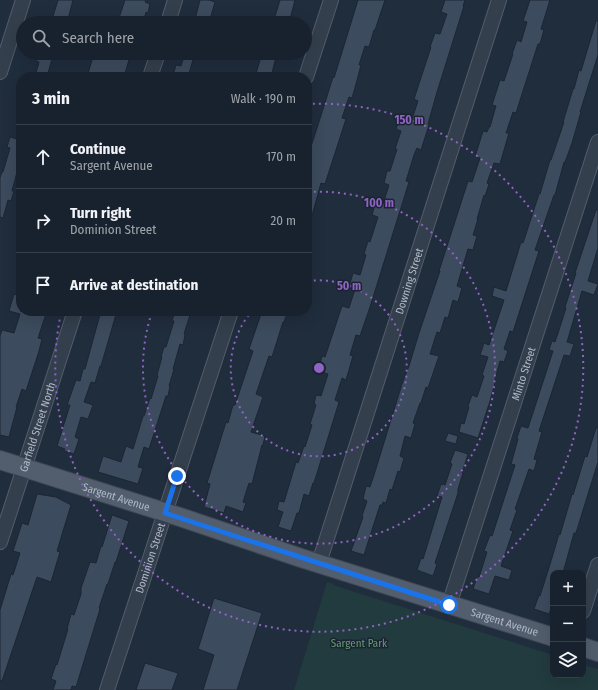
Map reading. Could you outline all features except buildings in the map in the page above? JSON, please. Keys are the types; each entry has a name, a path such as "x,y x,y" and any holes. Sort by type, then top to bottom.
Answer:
{"main road":[{"name":"Sargent Avenue","path":"0,460 550,636"},
{"path":"586,648 598,652"}],"street":[{"path":"18,16 23,0"},
{"path":"170,16 175,0"},
{"path":"312,59 331,0"},
{"name":"Downing Street","path":"319,563 499,0"},
{"path":"0,72 16,22"},
{"path":"152,72 156,60"},
{"path":"308,72 312,60"},
{"name":"Minto Street","path":"449,605 598,142"},
{"name":"Garfield Street North","path":"0,542 73,316"},
{"name":"Dominion Street","path":"107,690 229,316"},
{"path":"585,606 598,564"}],"green space":[{"name":"Sargent Park","path":"327,582 550,654 550,678 586,678 586,666 598,669 598,690 294,690"}],"route":[{"path":"177,476 165,513 449,605"}]}
